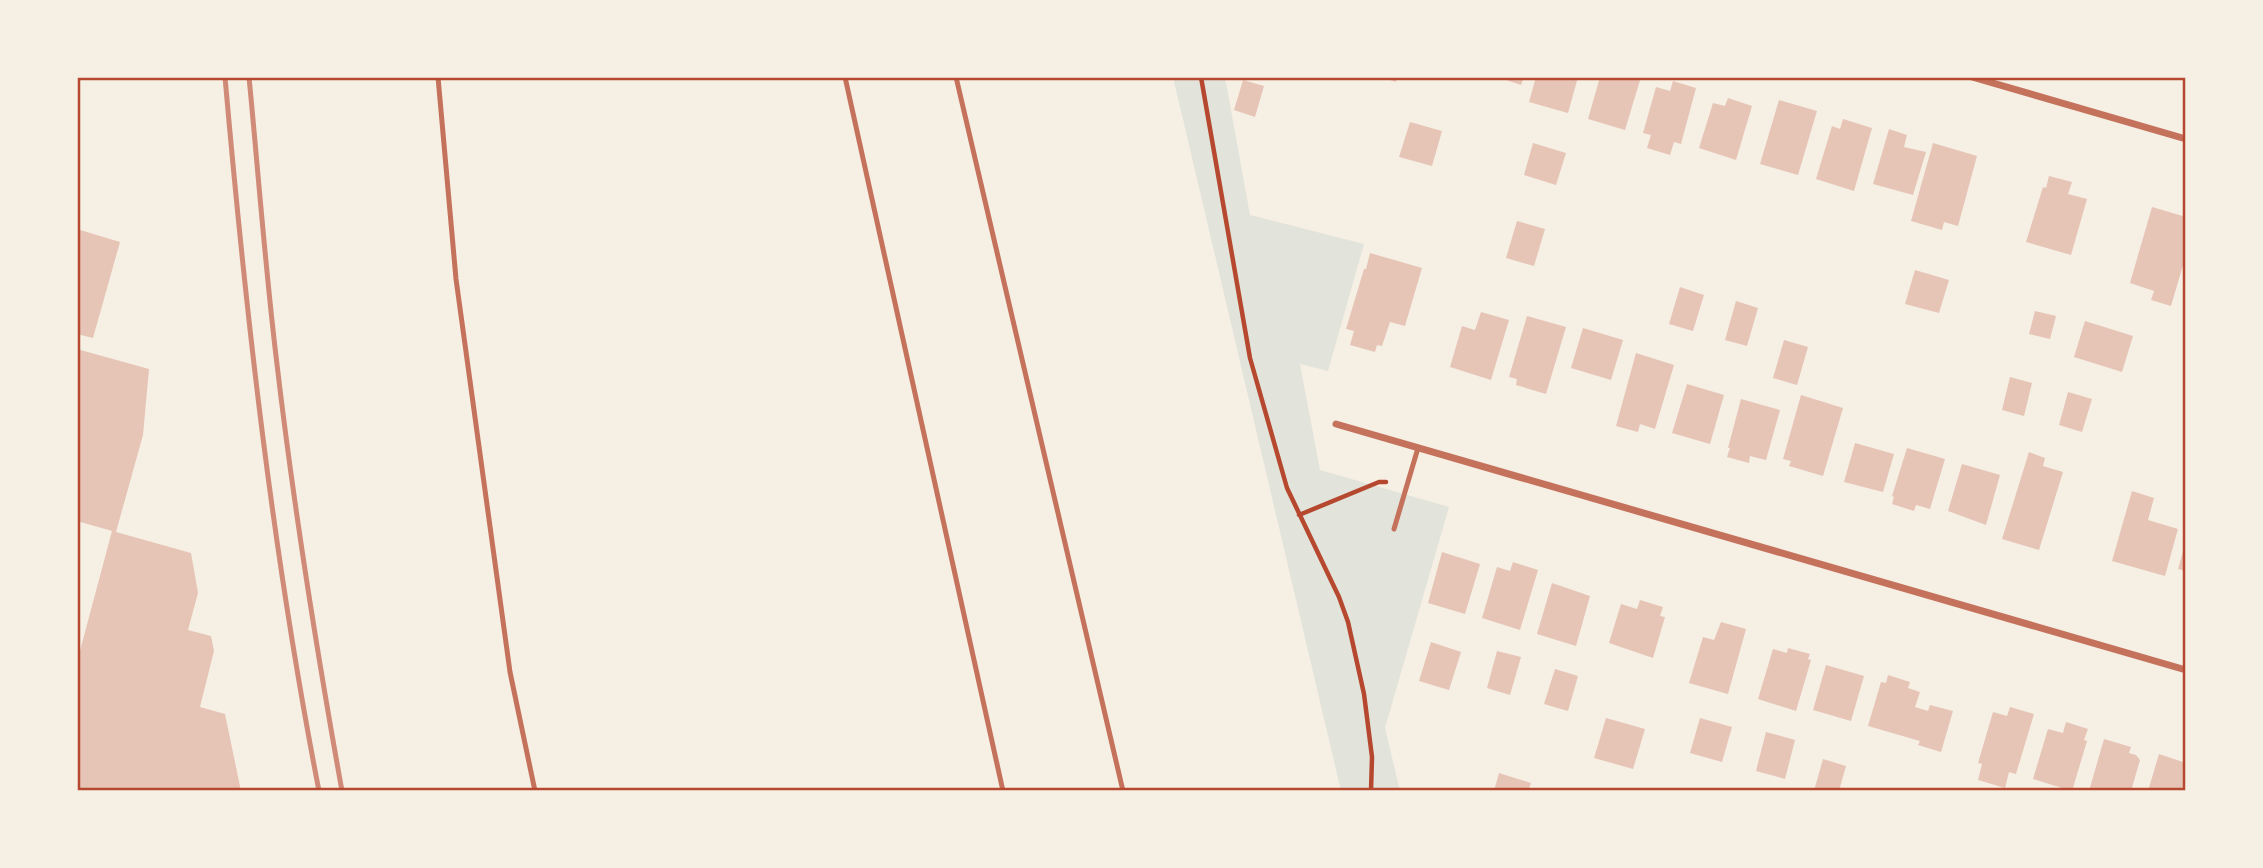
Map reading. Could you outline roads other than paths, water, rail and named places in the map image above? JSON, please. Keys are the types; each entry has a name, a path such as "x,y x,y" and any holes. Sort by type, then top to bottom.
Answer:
{"street":[{"path":"1972,77 2186,138"},
{"path":"1336,424 2186,670"}],"lane":[{"path":"438,77 456,279 510,672 535,791"},
{"path":"845,77 1003,791"},
{"path":"956,77 1123,791"},
{"path":"1394,528 1418,448"}],"railway":[{"path":"225,77 263,435 288,613 319,791"},
{"path":"249,77 268,287 283,411 306,574 342,791"}]}
